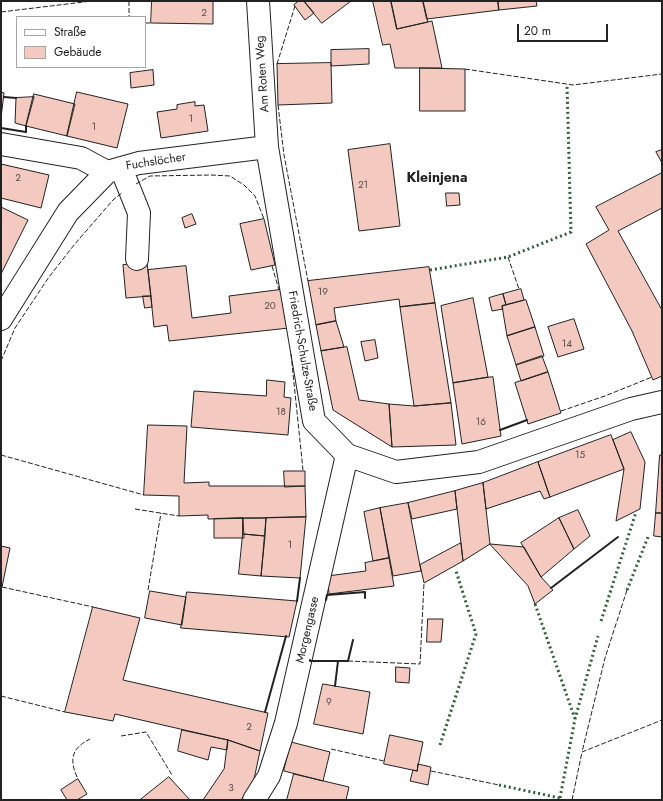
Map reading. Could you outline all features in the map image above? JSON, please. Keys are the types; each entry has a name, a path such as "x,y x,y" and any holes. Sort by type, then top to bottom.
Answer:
{"street":[{"name":"Am Roten Weg","path":"261,3 267,147"},
{"path":"1,144 81,158 114,170 139,213 137,259"},
{"name":"Fuchslöcher","path":"114,170 139,163 267,147"},
{"name":"Friedrich-Schulze-Straße","path":"267,147 314,421 347,455 396,472 479,462 631,409 662,402"},
{"path":"1,319 68,212 114,170"},
{"name":"Morgengasse","path":"254,800 268,776 286,723 347,455"}],"building":[{"path":"152,1 213,1 213,24 151,23"},
{"path":"299,1 304,1 314,13 305,20 294,5"},
{"path":"304,1 351,1 322,23"},
{"path":"373,1 391,1 397,29 432,21 442,68 395,68 390,44 383,45"},
{"path":"391,1 423,1 428,22 397,29"},
{"path":"423,1 498,1 499,10 427,19"},
{"path":"498,1 536,1 537,6 499,10"},
{"path":"369,49 369,64 331,66 331,50"},
{"path":"331,63 332,103 278,105 277,64"},
{"path":"420,68 465,69 465,111 420,111"},
{"path":"153,70 154,85 131,88 130,73"},
{"path":"1,92 4,93 1,118"},
{"path":"77,92 128,104 117,148 67,136"},
{"path":"34,94 75,104 67,136 26,126"},
{"path":"34,97 26,126 15,123 16,98"},
{"path":"195,102 195,106 204,105 208,131 161,138 157,112 177,109 177,105"},
{"path":"390,144 400,226 359,231 348,150"},
{"path":"662,150 662,163 656,152"},
{"path":"1,164 49,175 41,208 1,198"},
{"path":"662,173 662,208 618,231 662,310 662,376 653,380 632,331 586,244 609,230 596,207"},
{"path":"446,193 459,193 460,205 447,206"},
{"path":"1,207 28,220 1,274"},
{"path":"192,214 196,224 185,228 182,218"},
{"path":"264,219 275,265 251,270 240,224"},
{"path":"147,263 151,296 126,298 123,265"},
{"path":"186,266 192,318 231,313 229,296 284,289 289,328 169,341 167,325 154,327 148,270"},
{"path":"429,267 435,303 400,307 399,299 334,308 336,321 316,325 308,281"},
{"path":"521,289 524,300 506,305 503,294"},
{"path":"503,294 506,305 502,306 503,309 492,311 489,298"},
{"path":"143,296 151,296 152,307 145,308"},
{"path":"473,298 488,377 453,383 441,306"},
{"path":"526,300 535,327 507,336 502,306"},
{"path":"435,303 451,403 414,406 400,307"},
{"path":"574,319 584,349 558,357 548,327"},
{"path":"336,321 344,347 321,351 316,325"},
{"path":"535,327 544,356 516,365 507,336"},
{"path":"375,340 378,358 365,361 361,342"},
{"path":"347,347 359,400 389,404 392,447 333,410 321,351"},
{"path":"542,356 548,372 521,381 516,365"},
{"path":"548,372 561,413 528,424 515,383"},
{"path":"493,377 501,436 462,444 453,383"},
{"path":"267,380 285,382 284,397 291,398 288,435 191,427 194,391 266,396"},
{"path":"451,403 456,445 392,447 389,404 414,406"},
{"path":"148,425 187,426 184,483 209,482 209,486 305,486 306,517 208,519 208,515 179,516 179,496 144,495"},
{"path":"631,432 645,462 640,509 616,521 624,469 613,440"},
{"path":"611,435 624,469 550,497 538,462"},
{"path":"660,455 662,455 662,513 656,513"},
{"path":"538,462 550,497 544,499 540,491 486,509 483,483"},
{"path":"284,471 305,471 305,486 285,487"},
{"path":"483,483 490,544 463,561 455,491"},
{"path":"455,491 457,509 412,519 408,503"},
{"path":"408,503 421,571 393,576 380,508"},
{"path":"380,508 389,558 373,561 364,512"},
{"path":"578,510 590,536 574,549 559,518"},
{"path":"656,513 662,513 662,537 654,536"},
{"path":"306,517 300,578 261,576 266,518"},
{"path":"243,518 266,518 265,536 243,534"},
{"path":"243,518 244,538 214,538 214,519"},
{"path":"559,518 574,549 541,577 521,543"},
{"path":"243,534 265,536 261,576 239,574"},
{"path":"461,543 463,561 424,583 420,565"},
{"path":"490,544 524,547 541,577 553,590 535,604 528,586"},
{"path":"1,546 10,548 2,587 1,587"},
{"path":"389,558 394,586 329,594 327,576 366,571 365,563"},
{"path":"150,591 186,597 182,625 145,618"},
{"path":"187,592 297,601 289,637 181,628"},
{"path":"93,607 140,618 123,680 268,713 260,751 228,740 115,714 113,721 65,712"},
{"path":"428,619 443,619 441,642 427,642"},
{"path":"396,667 410,668 409,683 396,682"},
{"path":"323,684 370,692 363,734 314,724"},
{"path":"182,730 228,740 227,750 211,747 208,760 178,751"},
{"path":"390,735 423,742 417,771 384,764"},
{"path":"228,740 260,751 253,784 241,800 203,800 224,769"},
{"path":"291,742 330,752 323,781 284,771"},
{"path":"418,764 431,767 428,785 410,781 413,770 417,771"},
{"path":"294,774 349,787 346,800 287,800"},
{"path":"169,777 190,800 140,800"},
{"path":"78,779 87,794 77,800 67,800 61,790"}],"hedge":[{"path":"430,270 508,257 571,232 567,84"},
{"path":"601,621 636,512"},
{"path":"627,590 648,537"},
{"path":"440,745 476,634 456,571"},
{"path":"535,604 575,719"},
{"path":"560,798 575,719 598,636"},
{"path":"499,785 560,798"}],"fence":[{"path":"1,12 92,1"},
{"path":"129,1 129,16"},
{"path":"277,64 295,6"},
{"path":"146,23 151,23"},
{"path":"465,69 573,85 662,74"},
{"path":"278,105 284,155 308,281"},
{"path":"136,184 150,176 230,176 244,185 255,196 264,219"},
{"path":"1,361 15,328 49,277 74,245 113,200 123,192"},
{"path":"508,257 519,289"},
{"path":"272,266 279,290"},
{"path":"291,354 303,470"},
{"path":"561,411 605,396 652,377"},
{"path":"1,455 144,495"},
{"path":"135,509 179,516"},
{"path":"148,590 161,513"},
{"path":"348,661 420,664 424,583"},
{"path":"2,587 93,607"},
{"path":"627,590 605,658 582,752 662,720"},
{"path":"1,696 65,712"},
{"path":"121,736 146,732 172,775"},
{"path":"77,777 73,765 74,755 79,746 90,739"},
{"path":"331,749 384,761"},
{"path":"572,800 582,752"},
{"path":"431,771 499,785"}],"wall":[{"path":"4,97 16,98"},
{"path":"1,128 26,132 26,126"},
{"path":"500,430 527,420"},
{"path":"551,588 618,537"},
{"path":"297,601 300,578"},
{"path":"326,600 327,595 365,592 365,598"},
{"path":"265,712 286,636"},
{"path":"310,660 348,661 353,640"},
{"path":"335,686 338,661"}],"district":[{"name":"Kleinjena","path":"437,179"}]}
